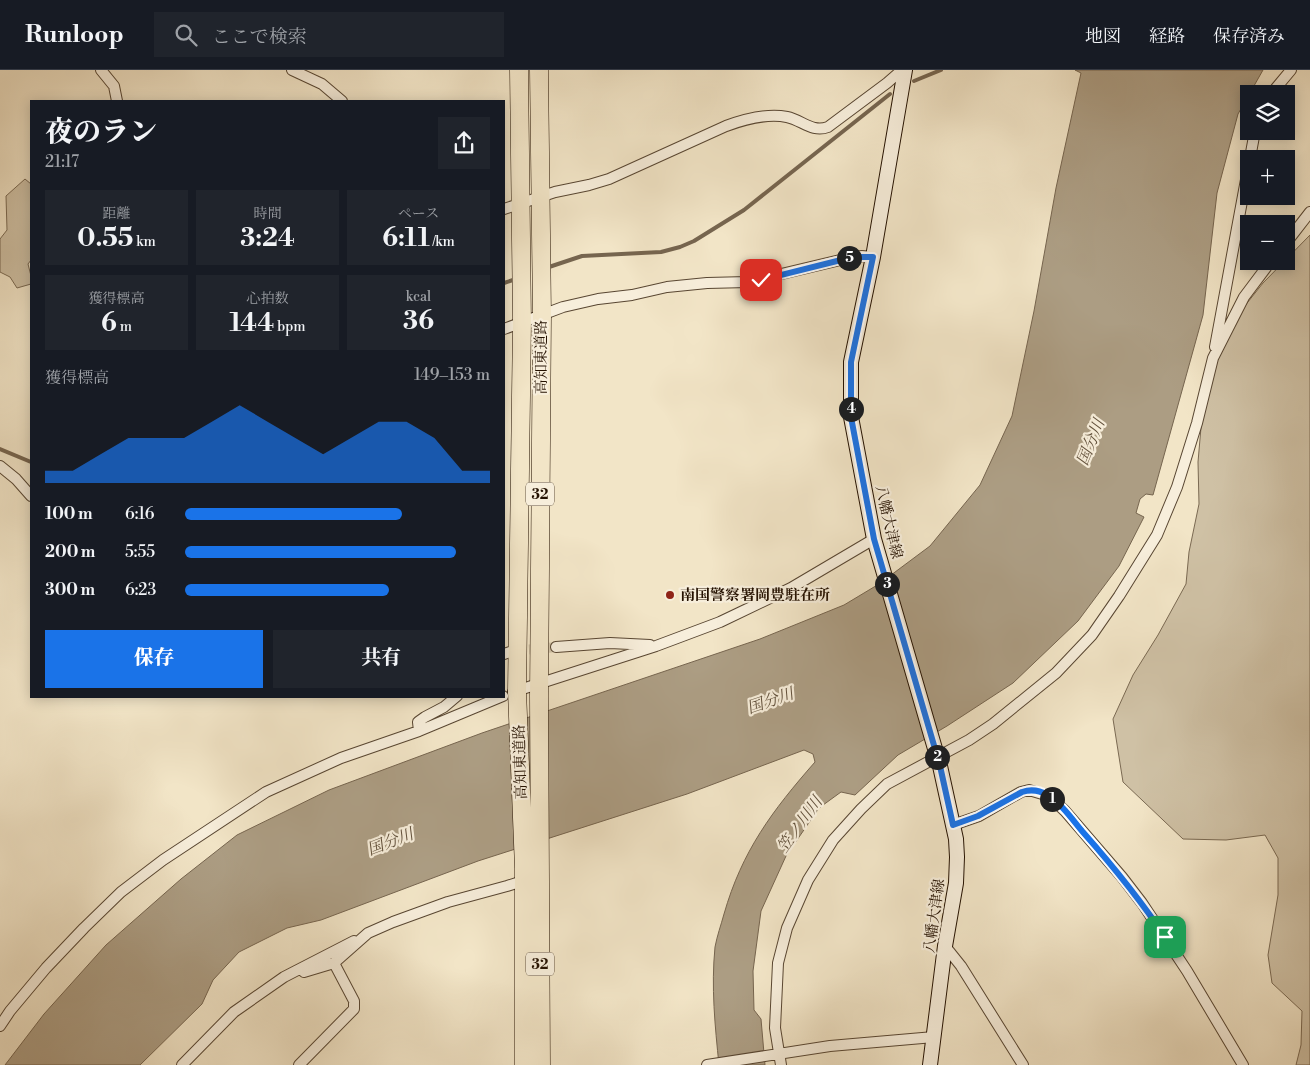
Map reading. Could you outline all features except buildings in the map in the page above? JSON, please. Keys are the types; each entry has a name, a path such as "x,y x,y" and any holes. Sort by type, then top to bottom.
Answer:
{"highway":[{"name":"高知東道路","path":"519,70 512,206 522,257 522,322 510,696 532,872 541,1065"},
{"name":"高知東道路","path":"524,1065 539,689 542,315 540,255 540,70"}],"main road":[{"name":"八幡大津線","path":"904,70 873,257 851,362 851,417 875,543 937,756 953,825 957,857 956,883 930,1065"}],"street":[{"path":"101,70 114,86 117,100"},
{"path":"292,70 322,84 341,100"},
{"path":"512,206 609,179 726,126 744,120 778,116 795,119 815,130 828,127 904,70"},
{"path":"1278,85 1291,70"},
{"path":"781,1065 776,1053 775,1028 778,963 787,928 808,880 833,840 861,809 888,784 969,740 993,724 1056,673 1092,635 1157,535 1176,487 1197,423 1213,358 1253,140"},
{"path":"1295,231 1310,212"},
{"path":"505,329 563,308 598,300 668,287 707,283 748,282 853,257 873,257"},
{"path":"1213,358 1244,297 1264,270"},
{"path":"0,466 16,479 30,495"},
{"path":"510,696 539,689 720,622 875,543"},
{"path":"556,647 610,643 656,646"},
{"path":"419,731 418,722 425,716 444,707 455,698"},
{"path":"0,1026 46,968 121,892 163,860 266,792 341,758 505,698"},
{"path":"953,825 978,816 1022,792 1029,790 1049,796 1065,811 1142,903 1187,971 1243,1065"},
{"path":"182,1065 234,1012 284,977 368,934 448,902 532,872"},
{"path":"284,977 334,963 368,934"},
{"path":"946,946 961,966 1024,1065"},
{"path":"299,1065 354,1009 354,1001 334,963"},
{"path":"707,1065 830,1046 934,1037"}],"shaded area":[{"path":"25,179 30,183 30,261 28,264 30,284 17,288 10,277 0,272 0,239 7,230 6,196"},
{"path":"1310,235 1310,1065 1296,1065 1301,1045 1302,1011 1272,983 1268,955 1278,895 1278,858 1265,835 1226,840 1183,839 1123,782 1113,719 1133,675 1186,584 1189,552 1199,504 1198,462 1202,416 1223,340 1236,317 1276,270 1295,270 1295,250"}],"water":[{"path":"1075,70 1263,70 1254,85 1240,85 1240,110 1217,193 1203,315 1153,495 1146,494 1140,499 1136,513 1144,517 1119,566 1078,621 1013,683 898,755 855,795 841,792 819,808 786,856 761,911 753,971 754,1010 761,1019 765,1065 719,1065 713,992 715,947 731,891 749,851 772,815 815,762 813,754 804,750 687,794 478,861 321,920 287,928 239,952 213,980 202,1004 140,1065 5,1065 44,1014 106,945 181,879 237,835 329,790 482,733 760,639 844,605 879,584 930,546 980,485 1012,416 1034,311 1056,188 1081,73"}],"waterway":[{"path":"914,81 941,70"},
{"path":"546,268 582,256 661,252 694,241 744,210 890,94"},
{"path":"505,283 516,279"},
{"path":"0,449 30,462"}],"tunnel":[{"path":"514,651 556,647"}],"place":[{"name":"南国警察署岡豊駐在所","path":"670,595"}],"route":[{"path":"761,280 853,257 873,257 851,362 851,417 874,539 940,766 953,825 978,816 1022,792 1029,790 1038,791 1049,796 1065,811 1122,877 1165,937"}],"water label":[{"name":"国分川","path":"1090,442"},
{"name":"国分川","path":"770,700"},
{"name":"笠ノ川川","path":"799,824"},
{"name":"国分川","path":"390,841"}]}
